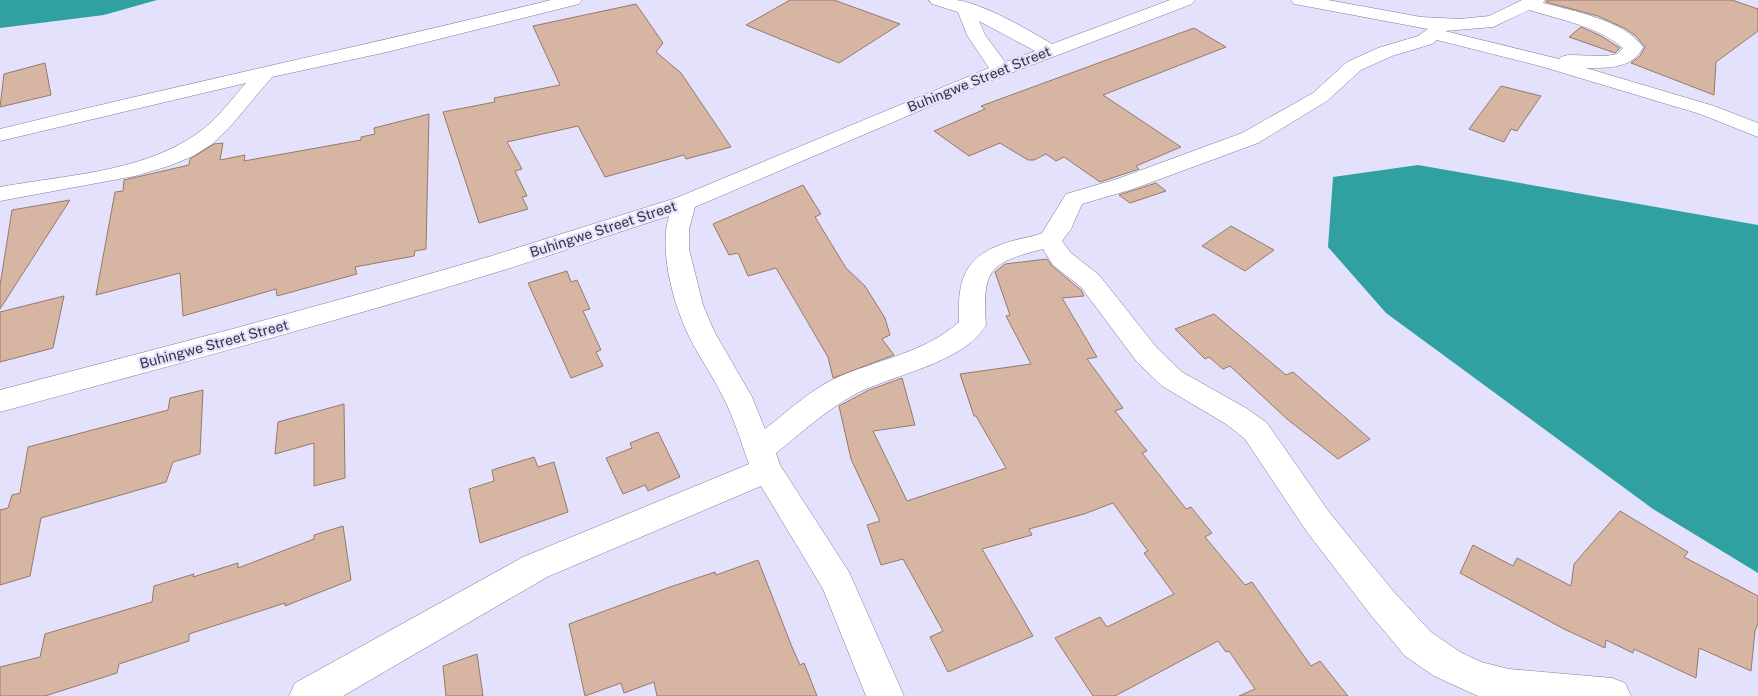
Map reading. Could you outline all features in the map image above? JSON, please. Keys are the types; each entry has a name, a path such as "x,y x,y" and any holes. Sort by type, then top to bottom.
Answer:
{"street":[{"path":"0,135 266,72 386,46 573,0"},
{"path":"938,0 965,8 1023,34 1049,51"},
{"path":"1300,0 1421,23 1708,110 1758,130"},
{"name":"Buhingwe Street Street","path":"0,401 236,338 497,263 684,203 804,151 1001,70 1181,1"},
{"path":"308,696 535,567 608,538 764,459 829,396 844,387 903,365 959,338 973,325 971,287 976,272 1000,252 1049,239 1059,230 1068,206 1074,199 1125,184 1250,138 1320,98 1354,66 1385,52 1425,40 1437,28 1493,21 1532,2 1598,26 1617,35 1633,47 1632,53 1627,58 1617,60 1547,62"},
{"path":"965,8 976,35 1001,70"},
{"path":"0,194 121,172 154,164 186,151 204,139 266,72"},
{"path":"684,203 677,229 678,249 690,305 704,339 738,397 764,459 837,583 885,696"},
{"path":"1049,239 1062,259 1090,281 1147,355 1172,379 1236,416 1256,431 1318,522 1382,603 1418,644 1447,664 1484,680 1509,687 1612,696"}],"shaded area":[{"path":"0,0 157,0 104,15 0,28"},
{"path":"1418,165 1758,225 1758,573 1653,509 1386,313 1328,247 1333,177"}],"building":[{"path":"790,0 834,0 900,24 839,63 746,25"},
{"path":"1547,0 1732,0 1758,9 1758,31 1716,62 1714,95 1631,63 1640,56 1645,47 1636,36 1624,28 1598,16 1546,2"},
{"path":"636,4 663,43 656,52 681,73 731,147 686,159 684,155 605,177 578,126 507,142 522,169 515,171 527,196 522,197 528,209 479,223 443,112 495,102 494,98 560,85 533,26"},
{"path":"1581,27 1601,36 1620,48 1615,53 1569,37"},
{"path":"1194,28 1226,47 1103,95 1181,147 1136,166 1139,169 1100,182 1064,157 1056,161 1046,154 1034,160 1028,160 1000,143 969,156 934,131 985,109 981,106"},
{"path":"45,63 51,95 0,107 4,74"},
{"path":"1501,86 1541,96 1517,131 1511,129 1504,142 1469,129"},
{"path":"429,114 426,249 415,251 414,256 355,267 357,274 277,296 276,289 183,316 180,273 96,295 115,192 123,191 124,180 189,165 190,159 214,144 223,143 220,160 245,155 244,161 361,140 361,137 375,134 374,128"},
{"path":"1156,183 1166,191 1130,203 1119,195"},
{"path":"803,185 821,214 815,217 846,268 865,286 885,318 890,335 882,339 894,355 833,378 828,357 776,268 748,276 738,253 729,255 713,224"},
{"path":"70,200 0,309 0,286 12,210"},
{"path":"1231,226 1274,250 1245,271 1202,246"},
{"path":"1047,259 1052,266 1081,290 1084,296 1062,298 1097,357 1087,359 1123,408 1115,411 1147,451 1142,453 1186,509 1191,507 1212,533 1205,537 1245,585 1252,582 1311,666 1320,661 1348,696 1239,696 1255,689 1229,651 1226,652 1218,641 1115,696 1093,696 1055,638 1100,617 1107,627 1174,594 1144,553 1148,551 1113,503 1084,514 1029,529 1032,535 982,549 1033,636 948,672 930,637 943,631 903,559 881,565 867,525 880,521 851,459 839,406 869,390 902,378 915,425 873,431 907,501 1006,468 976,416 974,416 960,374 1031,364 1006,316 1010,315 995,272 1005,264"},
{"path":"567,271 571,282 577,280 590,309 583,311 601,350 596,352 603,366 571,378 528,283"},
{"path":"64,296 53,348 0,362 0,312"},
{"path":"1214,314 1286,375 1293,372 1370,439 1338,459 1287,419 1230,366 1223,369 1209,357 1205,359 1175,329"},
{"path":"203,390 200,454 173,462 166,482 41,518 30,576 0,585 0,510 8,508 12,495 20,493 28,447 168,410 170,398"},
{"path":"344,404 345,478 314,486 314,443 275,454 278,422"},
{"path":"658,432 680,477 648,491 645,485 623,494 606,458 632,448 630,443"},
{"path":"534,457 538,467 554,462 568,512 480,543 469,489 494,481 492,470"},
{"path":"1620,511 1688,552 1684,557 1758,596 1758,623 1755,631 1751,671 1699,648 1696,678 1634,649 1633,653 1606,640 1605,648 1564,629 1460,573 1473,545 1513,566 1517,558 1571,586 1574,564"},
{"path":"343,526 351,580 285,606 285,603 189,634 189,641 119,664 117,673 45,696 0,696 0,667 40,657 45,634 152,602 154,586 194,574 193,577 238,563 238,568 314,539 314,535"},
{"path":"758,560 792,647 800,665 804,663 817,696 657,696 654,682 624,693 621,683 585,696 569,624 670,587 715,572 716,575"},
{"path":"477,654 483,696 446,696 443,666"}]}
